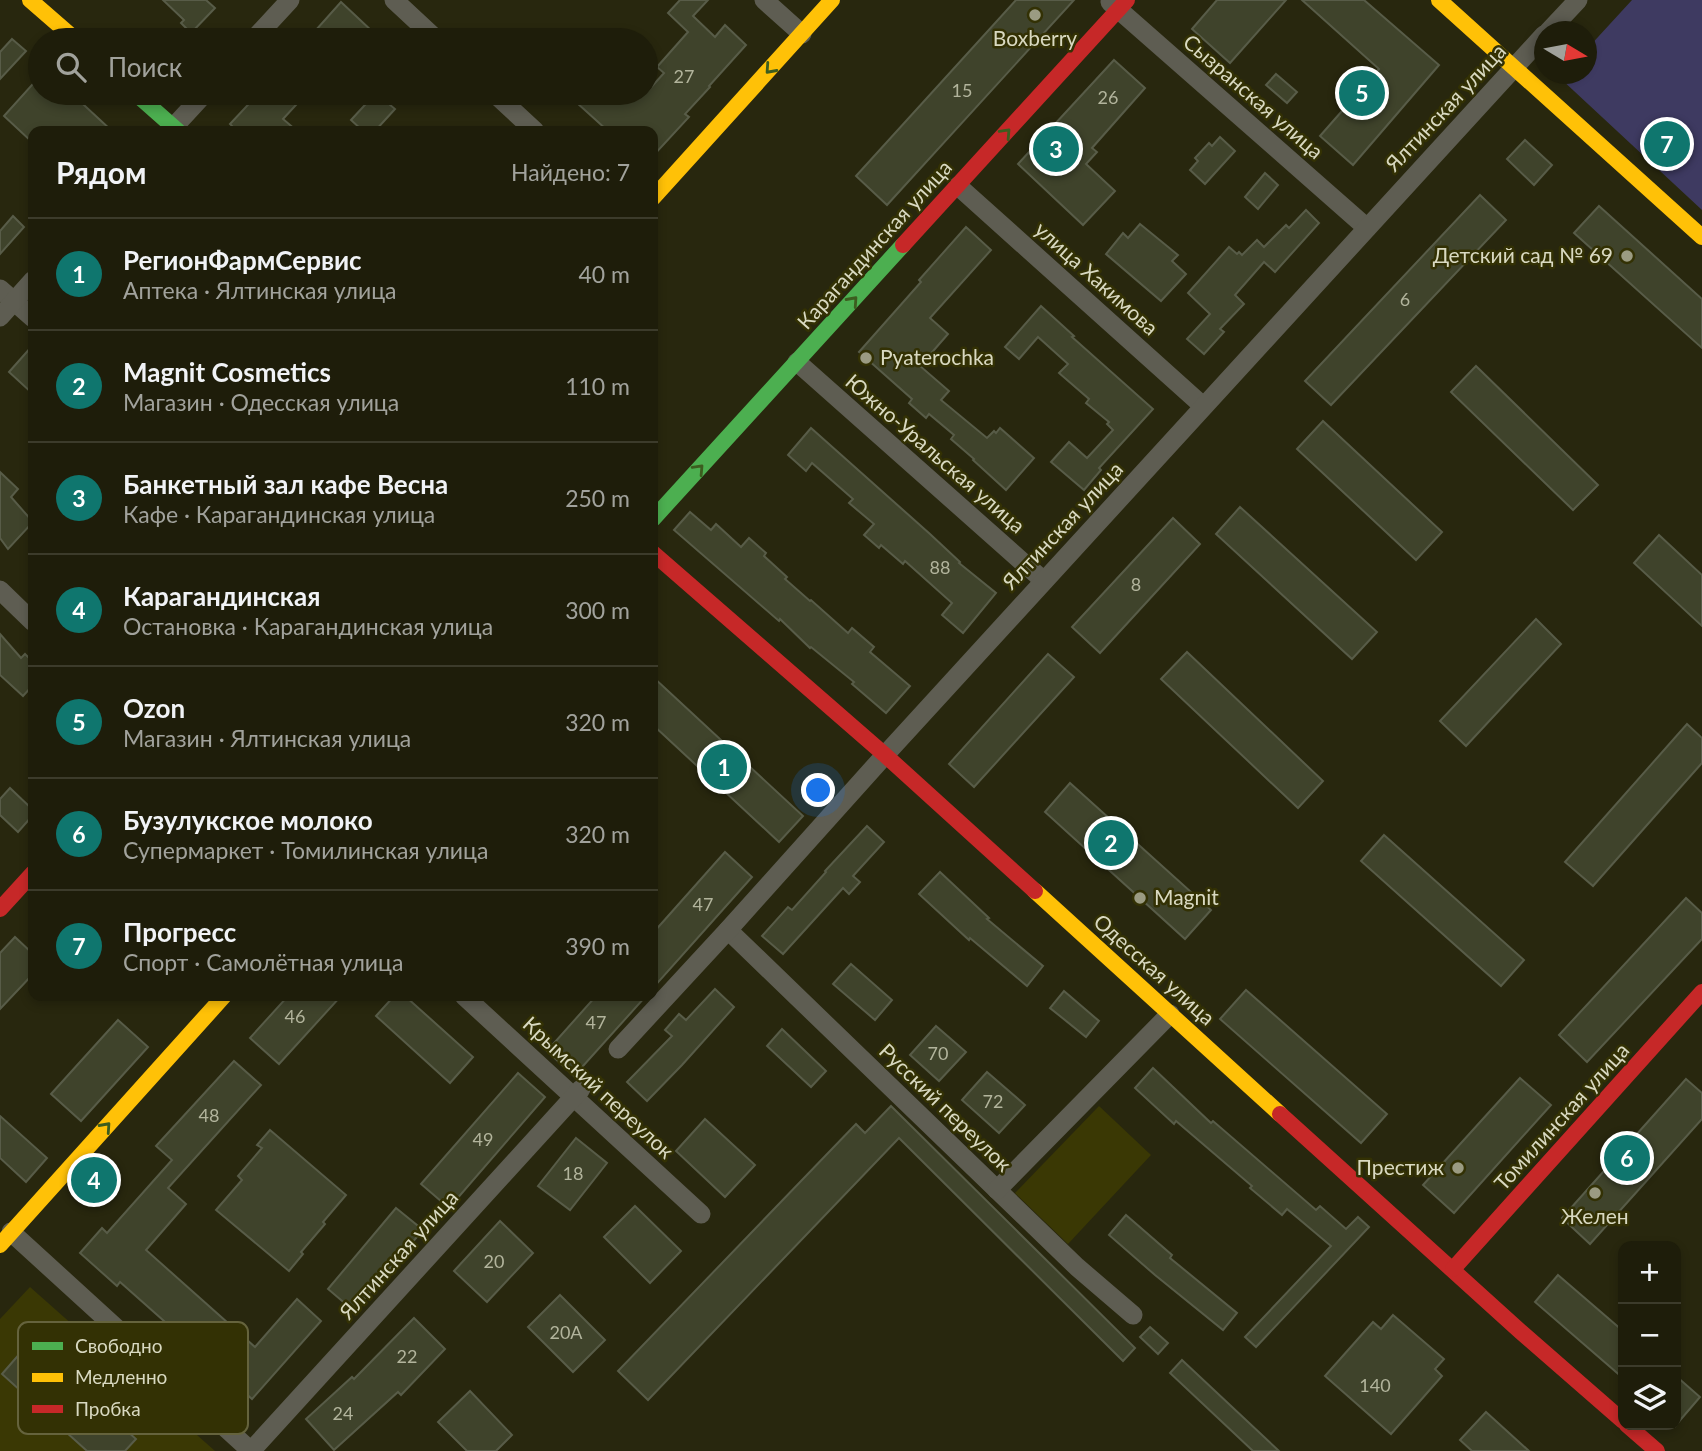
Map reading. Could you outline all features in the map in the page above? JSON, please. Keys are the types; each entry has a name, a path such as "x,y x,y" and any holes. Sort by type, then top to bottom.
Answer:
{"street":[{"path":"30,0 62,28"},
{"path":"264,28 290,0"},
{"path":"394,0 424,28"},
{"path":"764,0 802,34"},
{"path":"658,192 832,0"},
{"path":"1439,0 1702,237"},
{"name":"Ялтинская улица","path":"1558,21 1578,0"},
{"name":"Карагандинская улица","path":"658,514 958,186 1118,3"},
{"name":"Сызранская улица","path":"1118,3 1367,228"},
{"name":"Ялтинская улица","path":"618,1049 1534,46"},
{"path":"148,105 170,126"},
{"path":"177,126 195,105"},
{"path":"507,105 530,126"},
{"name":"улица Хакимова","path":"958,186 1203,407"},
{"path":"0,317 7,295 28,283"},
{"path":"7,295 28,314"},
{"name":"Южно-Уральская улица","path":"797,362 1044,580"},
{"name":"Одесская улица","path":"658,558 884,755 1618,1417"},
{"path":"0,590 28,617"},
{"path":"0,909 28,878"},
{"name":"Русский переулок","path":"728,930 1077,1267 1133,1315"},
{"name":"Томилинская улица","path":"1453,1269 1702,992"},
{"path":"105,1322 4,1233 219,1001"},
{"name":"Крымский переулок","path":"470,1001 578,1093 701,1214"},
{"path":"997,1190 1170,1014"},
{"name":"Ялтинская улица","path":"251,1451 578,1093"},
{"name":"Одесская улица","path":"1633,1430 1657,1451"},
{"path":"232,1434 251,1451"}],"shaded area":[{"path":"1632,0 1702,0 1702,210 1566,84 1597,84 1597,38"},
{"path":"1099,1106 1151,1155 1068,1244 1015,1193"},
{"path":"30,1287 69,1322 18,1322 18,1434 196,1434 215,1451 0,1451 0,1319"}],"building":[{"path":"163,0 206,0 215,8 196,28 186,28 181,23 184,20"},
{"path":"680,0 708,0 693,16 715,37 725,25 746,45 685,114 689,117 658,151 658,126 602,126 579,105 658,105 658,80 664,73 658,66 688,32 668,13"},
{"path":"1016,0 1074,0 887,205 856,176"},
{"path":"1217,0 1286,0 1230,63 1192,29"},
{"path":"1302,0 1364,0 1439,65 1353,165 1320,136 1379,69"},
{"path":"341,2 369,28 318,28"},
{"path":"12,39 26,51 0,79 0,52"},
{"path":"1114,60 1145,88 1092,148 1097,152 1086,164 1115,191 1083,225 1018,164"},
{"path":"1276,74 1297,92 1287,103 1266,85"},
{"path":"28,89 28,105 84,105 107,126 28,126 28,138 4,116"},
{"path":"248,105 296,105 283,119 291,126 230,124"},
{"path":"365,105 390,105 395,109 380,126 358,126 351,120"},
{"path":"1220,137 1235,151 1205,184 1190,170 1198,161 1195,158 1209,143 1212,146"},
{"path":"1525,140 1552,165 1534,185 1507,159"},
{"path":"1265,173 1278,185 1258,209 1245,197"},
{"path":"1480,195 1506,220 1331,405 1305,381"},
{"path":"1599,206 1702,299 1702,348 1574,233"},
{"path":"1306,210 1319,223 1275,272 1264,262 1235,295 1244,304 1220,329 1224,332 1204,354 1187,339 1210,314 1188,293 1229,247 1242,255 1257,240 1264,247 1286,225 1289,228"},
{"path":"13,216 24,227 0,254 0,231"},
{"path":"1140,224 1178,255 1172,261 1186,274 1161,301 1106,254 1123,233 1128,238"},
{"path":"966,227 991,250 930,318 948,334 920,366 949,391 941,400 987,438 1000,428 1034,458 1006,490 951,439 954,435 929,414 926,418 909,403 912,399 859,352"},
{"path":"1041,306 1153,409 1099,468 1101,470 1084,490 1051,462 1069,442 1087,458 1113,430 1107,424 1109,422 1086,403 1089,399 1059,373 1068,364 1038,337 1019,359 1005,347"},
{"path":"28,351 28,389 9,372"},
{"path":"1476,366 1598,485 1573,510 1451,392"},
{"path":"1323,421 1442,532 1416,560 1297,449"},
{"path":"811,428 959,563 996,593 963,633 942,615 952,603 905,561 903,564 881,545 879,548 864,535 874,524 849,503 853,499 812,463 806,471 788,455"},
{"path":"0,472 18,489 11,497 28,516 28,527 8,549 0,538"},
{"path":"1240,507 1377,632 1352,659 1216,534"},
{"path":"690,512 711,530 716,524 741,547 749,538 766,553 764,556 787,577 785,579 810,601 848,633 852,628 874,647 870,652 910,686 886,713 852,684 854,682 810,648 780,619 779,621 674,530"},
{"path":"1173,518 1200,544 1100,653 1072,627"},
{"path":"1659,535 1702,575 1702,626 1634,563"},
{"path":"1536,619 1561,644 1466,746 1440,721"},
{"path":"0,634 21,658 25,654 28,657 28,690 23,696 0,675"},
{"path":"1187,652 1323,781 1298,808 1161,679"},
{"path":"1048,654 1074,677 974,787 949,764"},
{"path":"658,682 803,816 779,842 658,730"},
{"path":"1687,724 1702,738 1702,763 1593,886 1565,862"},
{"path":"1070,783 1211,910 1185,939 1045,812"},
{"path":"10,788 28,805 28,821 18,832 0,815 0,799"},
{"path":"867,826 884,842 853,876 860,882 849,894 843,888 783,954 762,936 788,907 792,910"},
{"path":"1384,835 1524,960 1501,986 1361,861"},
{"path":"725,852 752,877 658,982 658,927"},
{"path":"940,872 989,918 987,919 1043,966 1027,986 970,938 969,940 919,894"},
{"path":"1686,898 1702,913 1702,939 1587,1062 1559,1035"},
{"path":"15,937 28,949 28,979 0,1009 0,953"},
{"path":"851,964 892,1000 875,1020 833,984"},
{"path":"715,989 734,1007 647,1101 627,1082 672,1036 665,1030 679,1014 686,1020"},
{"path":"1246,990 1387,1114 1361,1143 1220,1019"},
{"path":"1064,991 1099,1021 1086,1037 1050,1008"},
{"path":"283,1001 336,1001 279,1064 250,1038"},
{"path":"390,1001 411,1001 473,1057 450,1083 376,1016"},
{"path":"592,1001 642,1001 574,1076 547,1051"},
{"path":"118,1020 148,1047 81,1121 51,1094"},
{"path":"936,1026 966,1052 939,1081 910,1055"},
{"path":"782,1029 826,1071 811,1087 767,1046"},
{"path":"234,1061 261,1085 168,1188 186,1204 146,1250 227,1322 165,1322 120,1282 117,1286 80,1253 102,1228 107,1233 172,1160 156,1146"},
{"path":"1153,1068 1211,1123 1213,1121 1316,1210 1320,1206 1346,1229 1358,1217 1369,1227 1256,1347 1245,1337 1331,1246 1287,1209 1282,1215 1250,1188 1252,1186 1176,1121 1174,1124 1135,1088"},
{"path":"987,1072 1025,1105 999,1133 962,1100"},
{"path":"518,1073 545,1097 449,1208 421,1184"},
{"path":"1520,1078 1551,1105 1454,1213 1423,1185"},
{"path":"1686,1079 1702,1093 1702,1119 1590,1244 1562,1218"},
{"path":"891,1106 1135,1348 1123,1361 899,1138 648,1400 618,1371 856,1124 865,1133"},
{"path":"0,1116 47,1158 26,1182 0,1158"},
{"path":"705,1119 755,1165 725,1197 676,1151"},
{"path":"270,1130 346,1195 323,1222 325,1224 289,1271 216,1210 242,1180 238,1176 262,1148 257,1145"},
{"path":"576,1138 607,1163 570,1210 538,1186"},
{"path":"635,1206 681,1251 650,1283 604,1237"},
{"path":"396,1208 423,1230 354,1311 328,1289"},
{"path":"1126,1215 1172,1255 1170,1258 1237,1313 1223,1330 1109,1235"},
{"path":"500,1221 533,1253 487,1302 454,1271"},
{"path":"1558,1275 1618,1327 1618,1374 1535,1302"},
{"path":"560,1295 605,1340 573,1372 528,1327"},
{"path":"297,1299 321,1321 252,1399 248,1395 248,1341 255,1347"},
{"path":"1393,1315 1444,1359 1435,1369 1442,1376 1391,1434 1325,1376 1373,1322 1381,1329"},
{"path":"414,1318 445,1349 401,1395 398,1392 334,1450 306,1419 352,1377 354,1379"},
{"path":"1150,1327 1168,1343 1158,1354 1140,1337"},
{"path":"18,1356 18,1388 2,1374"},
{"path":"1182,1360 1279,1451 1253,1451 1170,1373"},
{"path":"1681,1380 1700,1397 1681,1419"},
{"path":"470,1391 512,1435 496,1451 467,1451 438,1422"},
{"path":"1486,1412 1529,1451 1472,1451 1460,1440"},
{"path":"68,1434 130,1434 136,1439 125,1451 87,1451"}],"traffic: fast":[{"path":"149,105 172,126"},
{"path":"658,514 903,245"}],"traffic: slow":[{"path":"30,0 62,28"},
{"path":"658,192 832,0"},
{"path":"1439,0 1702,237"},
{"path":"1035,891 1280,1114"},
{"path":"0,1245 220,1001"}],"traffic: jam":[{"path":"903,245 1127,0"},
{"path":"658,557 885,755 1035,891"},
{"path":"0,909 28,878"},
{"path":"1453,1269 1702,992"},
{"path":"1280,1114 1618,1417"},
{"path":"1633,1430 1657,1451"}],"place":[{"name":"Boxberry","path":"1035,15"},
{"name":"Ozon","path":"1362,93"},
{"name":"Прогресс","path":"1667,144"},
{"name":"Банкетный зал кафе Весна","path":"1056,149"},
{"name":"Детский сад № 69","path":"1627,256"},
{"name":"Pyaterochka","path":"866,358"},
{"name":"РегионФармСервис","path":"724,767"},
{"name":"Magnit Cosmetics","path":"1111,843"},
{"name":"Magnit","path":"1140,898"},
{"name":"Бузулукское молоко","path":"1627,1158"},
{"name":"Престиж","path":"1458,1168"},
{"name":"Карагандинская","path":"94,1180"},
{"name":"Желен","path":"1595,1193"}]}
